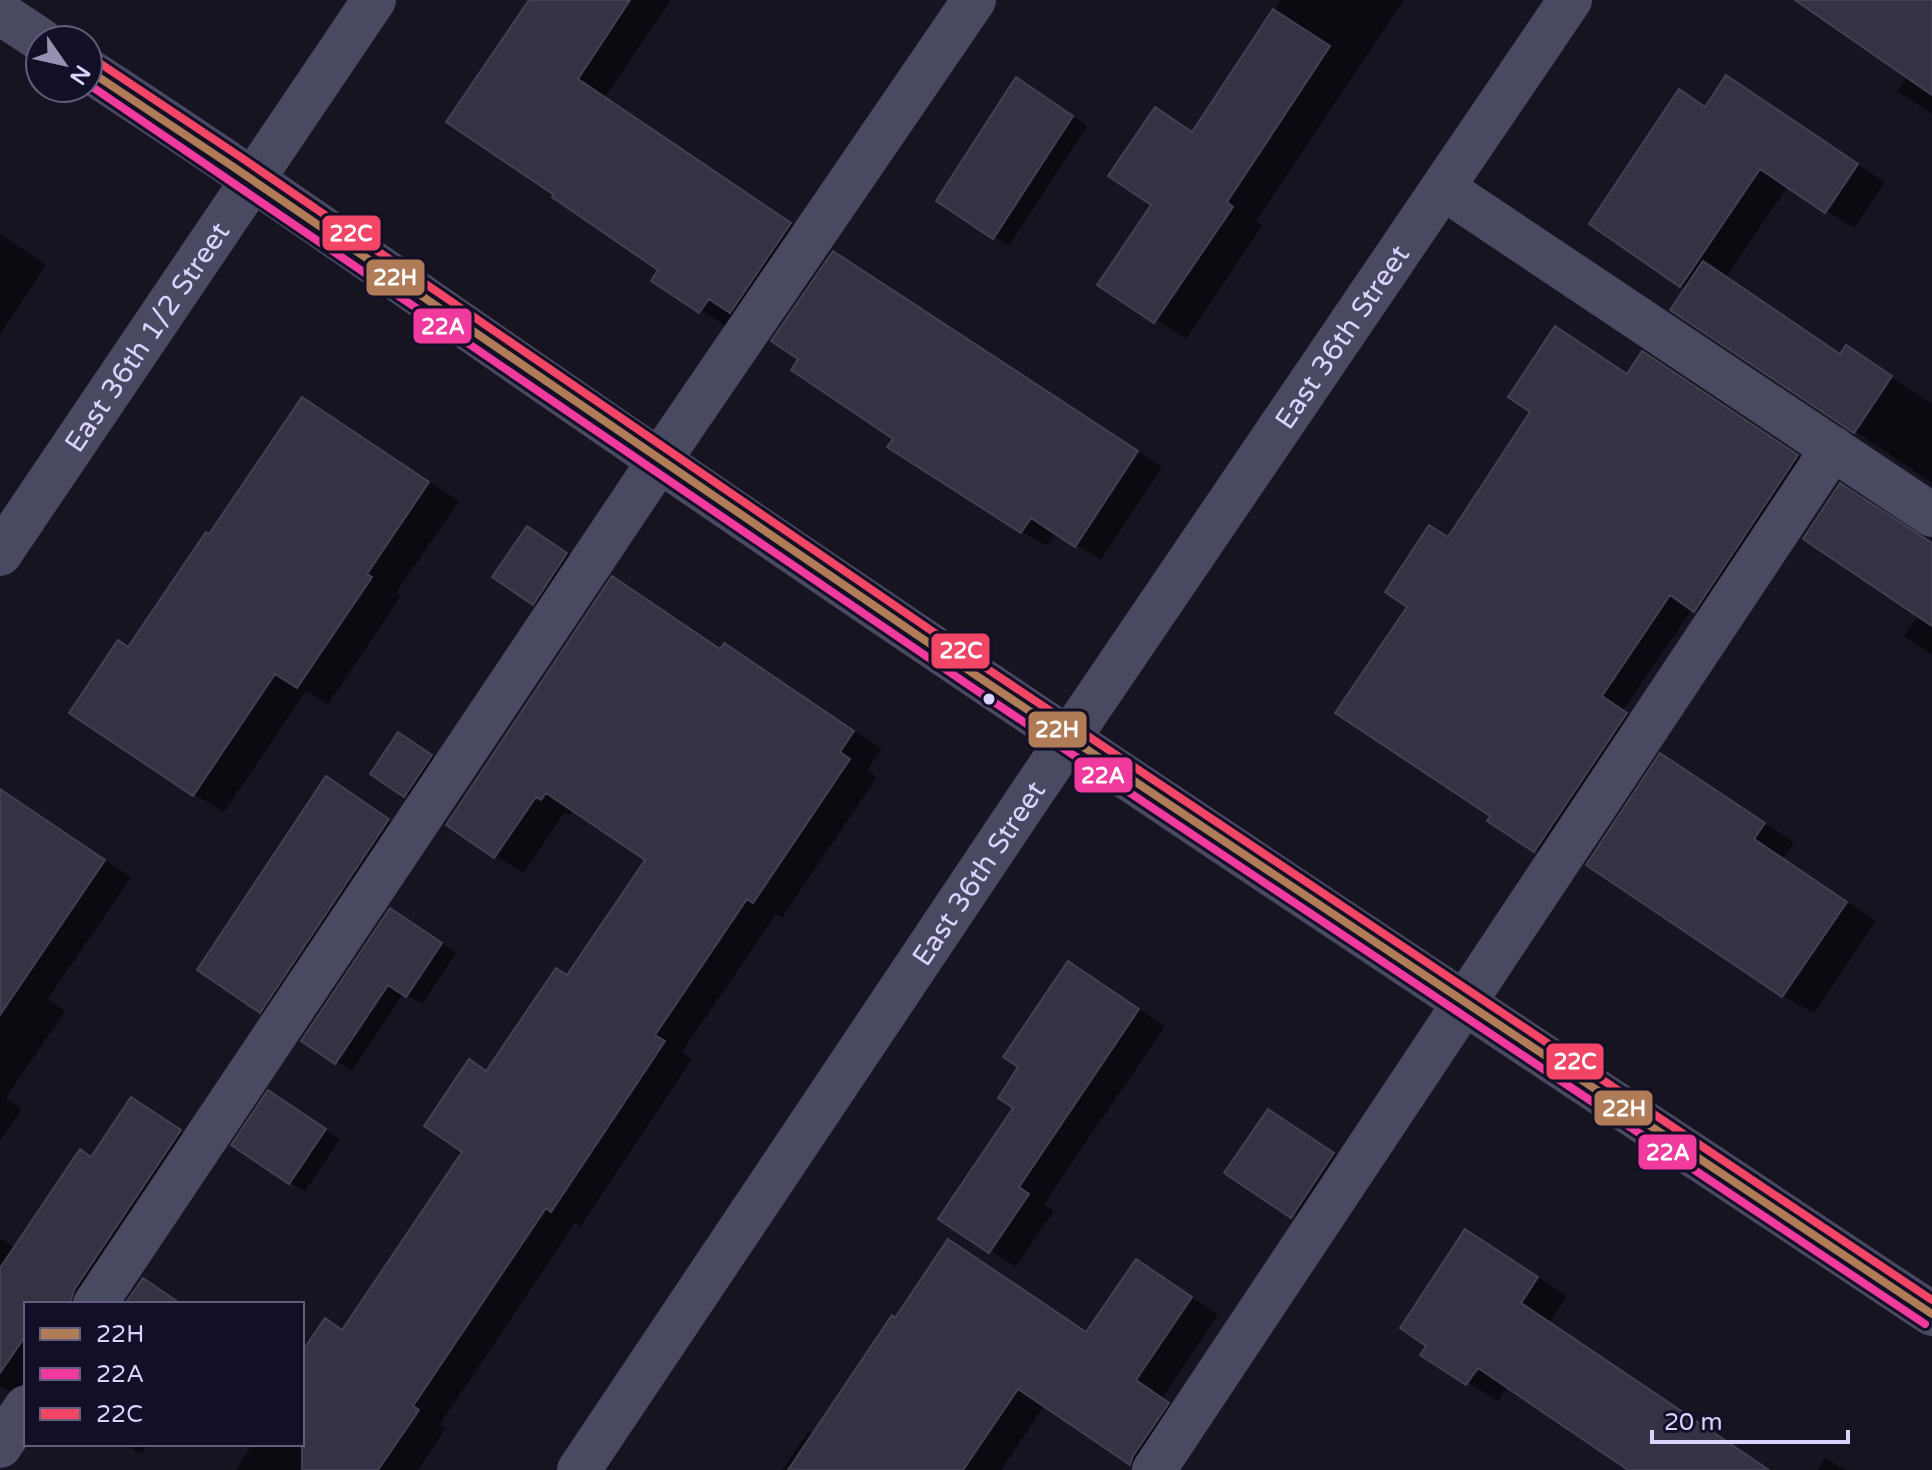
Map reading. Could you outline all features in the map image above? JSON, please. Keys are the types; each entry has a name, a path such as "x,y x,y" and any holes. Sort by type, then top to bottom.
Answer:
{"street":[{"name":"East 36th 1/2 Street","path":"0,554 374,0"},
{"path":"96,1302 659,461 974,0"},
{"name":"East 36th Street","path":"579,1470 1069,737 1570,0"},
{"path":"0,13 24,29"},
{"path":"104,80 253,178 659,461 1932,1314"},
{"path":"1443,188 1932,515"},
{"path":"1154,1470 1833,448"},
{"path":"0,1446 24,1410"}],"building":[{"path":"529,0 630,0 578,79 791,223 730,313 709,299 699,313 651,281 658,270 446,122"},
{"path":"1795,0 1932,0 1932,95"},
{"path":"1273,9 1330,46 1227,202 1233,207 1154,323 1097,285 1151,205 1108,176 1155,107 1192,132"},
{"path":"1726,75 1858,164 1825,213 1760,169 1680,287 1589,224 1679,89 1705,107"},
{"path":"1016,77 1073,116 993,239 936,201"},
{"path":"833,251 1138,451 1075,547 1031,518 1021,533 887,447 893,439 791,370 798,359 771,341"},
{"path":"1703,261 1840,354 1846,345 1892,376 1854,433 1670,310"},
{"path":"1555,326 1627,374 1642,351 1798,455 1694,612 1670,595 1602,696 1627,713 1534,852 1487,821 1490,816 1335,713 1407,607 1385,592 1429,525 1448,537 1530,412 1508,397"},
{"path":"302,397 429,482 367,574 372,577 297,688 275,674 193,796 69,713 118,640 128,647"},
{"path":"1840,483 1932,543 1932,626 1803,539"},
{"path":"527,526 567,553 533,605 492,577"},
{"path":"612,576 720,649 724,643 854,731 840,752 850,759 753,903 747,899 655,1035 665,1041 551,1212 546,1208 413,1406 419,1410 378,1470 302,1470 304,1349 325,1318 342,1330 462,1152 424,1126 469,1059 486,1071 556,968 567,975 645,860 546,793 541,800 536,797 494,858 446,825"},
{"path":"398,732 432,755 404,797 370,774"},
{"path":"1660,753 1765,823 1754,839 1847,902 1782,997 1586,865"},
{"path":"326,776 389,819 260,1013 197,970"},
{"path":"0,789 105,860 0,1015"},
{"path":"390,908 442,943 406,997 388,985 335,1064 301,1041"},
{"path":"1068,961 1139,1009 1019,1187 1029,1194 989,1253 938,1219 1013,1108 998,1098 1018,1067 1003,1057"},
{"path":"268,1090 326,1129 289,1184 231,1145"},
{"path":"131,1097 181,1130 74,1290 71,1302 24,1302 24,1338 0,1373 0,1268 80,1149 91,1157"},
{"path":"1268,1109 1334,1153 1291,1218 1224,1173"},
{"path":"1465,1229 1538,1277 1521,1303 1769,1470 1628,1470 1478,1368 1466,1385 1420,1355 1426,1346 1400,1328"},
{"path":"948,1239 1086,1332 1136,1259 1192,1297 1136,1380 1169,1403 1130,1465 1018,1389 963,1470 788,1470 892,1315 895,1318"},
{"path":"143,1278 178,1302 126,1302"}],"transit line":[{"name":"22C","path":"104,66 983,666 1932,1300"},
{"name":"22H","path":"104,81 977,676 1932,1314"},
{"name":"22A","path":"104,95 970,686 1925,1324"}]}
